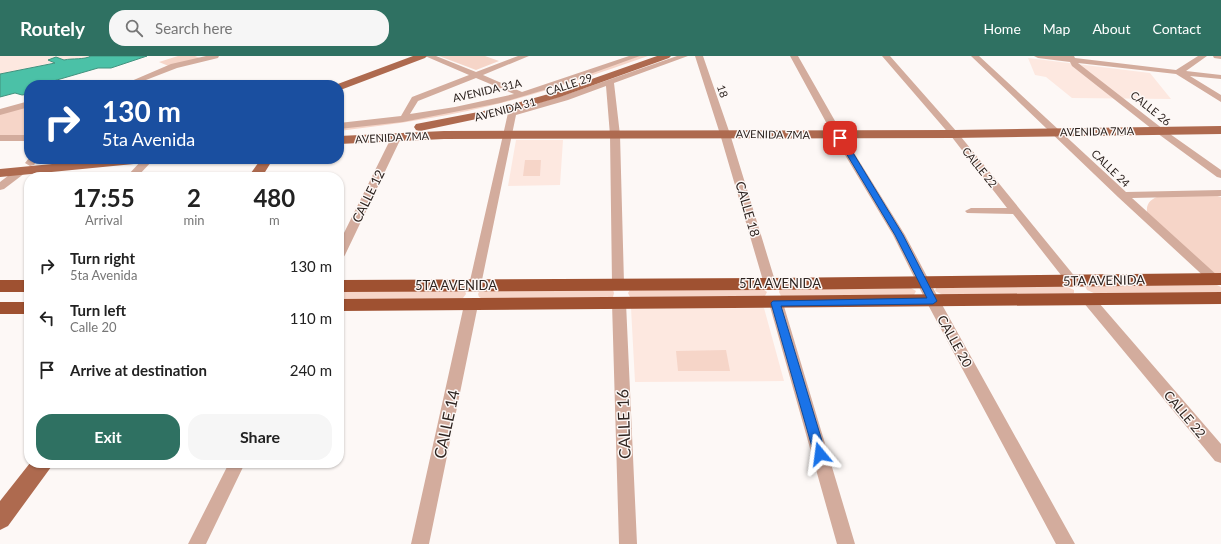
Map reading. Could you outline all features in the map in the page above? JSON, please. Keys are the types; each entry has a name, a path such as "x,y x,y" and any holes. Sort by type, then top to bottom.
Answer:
{"highway":[{"name":"5TA AVENIDA","path":"344,286 618,283 770,284 1217,279"},
{"path":"0,286 24,284"},
{"name":"5TA AVENIDA","path":"344,305 776,303 1221,298"},
{"path":"0,308 24,308"}],"main road":[{"path":"344,80 410,56"},
{"path":"344,85 422,56"},
{"name":"AVENIDA 31","path":"344,133 470,113 510,103 552,91 653,56"},
{"name":"AVENIDA 31","path":"394,134 468,118 510,111 666,56"},
{"name":"AVENIDA 7MA","path":"369,130 394,134"},
{"name":"AVENIDA 7MA","path":"344,139 394,134 838,135 1221,130"},
{"path":"0,167 28,164"},
{"path":"0,173 28,164"},
{"path":"0,167 36,164"},
{"path":"0,518 38,468"}],"street":[{"path":"139,80 174,66 214,56"},
{"path":"429,56 521,94"},
{"path":"403,119 416,100 525,56"},
{"name":"AVENIDA 31A","path":"344,125 403,119 448,111 521,94 636,56"},
{"path":"684,56 700,58"},
{"name":"CALLE 29","path":"510,111 565,98 684,56"},
{"name":"CALLE 20","path":"794,56 838,135 899,235 933,301 1066,544"},
{"name":"CALLE 22","path":"886,56 954,134 1072,281"},
{"name":"CALLE 24","path":"976,56 1149,220 1217,279"},
{"path":"1038,56 1074,58 1221,77"},
{"path":"1178,72 1203,56"},
{"path":"1217,56 1221,57"},
{"name":"18","path":"700,58 726,134"},
{"name":"CALLE 26","path":"1074,58 1160,131 1221,175"},
{"path":"1178,72 1221,99"},
{"path":"610,82 615,134 618,283"},
{"path":"0,112 24,105"},
{"path":"475,285 507,135 510,111"},
{"name":"CALLE 12","path":"344,244 394,134"},
{"name":"CALLE 18","path":"726,134 770,284"},
{"path":"0,138 24,138"},
{"path":"0,187 28,164"},
{"path":"136,172 144,164"},
{"path":"1122,194 1221,193"},
{"path":"1149,220 1146,210 1148,205 1153,198 1162,194"},
{"path":"1207,194 1221,197"},
{"path":"971,211 1016,211"},
{"name":"CALLE 22","path":"1088,299 1221,456"},
{"name":"CALLE 16","path":"619,303 628,544"},
{"path":"776,303 846,544"},
{"name":"CALLE 14","path":"420,544 471,305"},
{"path":"197,544 235,468"}],"shaded area":[{"path":"0,56 92,57 48,60 56,62 0,74"},
{"path":"91,56 147,56 111,68 98,68 57,80 24,80 24,95 15,93 0,97 0,74 55,63 48,60 56,57 64,60"},
{"path":"178,56 195,56 202,59 171,67 159,62"},
{"path":"439,56 485,56 499,61 476,70"},
{"path":"639,56 648,56 527,96 488,106 425,119 344,130 344,127 397,122 522,95"},
{"path":"1028,58 1150,73 1171,99 1072,98 1046,77 1035,75"},
{"path":"24,105 24,138 0,138 0,112"},
{"path":"516,140 563,140 560,185 508,186"},
{"path":"525,160 541,160 540,176 523,176"},
{"path":"1207,193 1221,197 1221,279 1149,220 1147,213 1148,204 1161,195"},
{"path":"1215,284 1221,287 1221,294 1098,295 1087,290 1085,286"},
{"path":"1063,285 1074,290 1074,293 1071,295 945,296 935,291 936,288"},
{"path":"911,288 916,291 914,295 781,296 779,292 780,289"},
{"path":"763,289 767,292 765,296 630,297 628,293 630,290"},
{"path":"344,290 465,291 466,294 463,298 457,300 344,301"},
{"path":"480,290 613,290 614,293 613,297 483,299 479,297 478,294"},
{"path":"631,308 764,308 784,381 635,382"},
{"path":"726,350 730,371 678,371 676,351"}],"route":[{"path":"820,454 776,303 933,301 899,235 840,138"}]}
